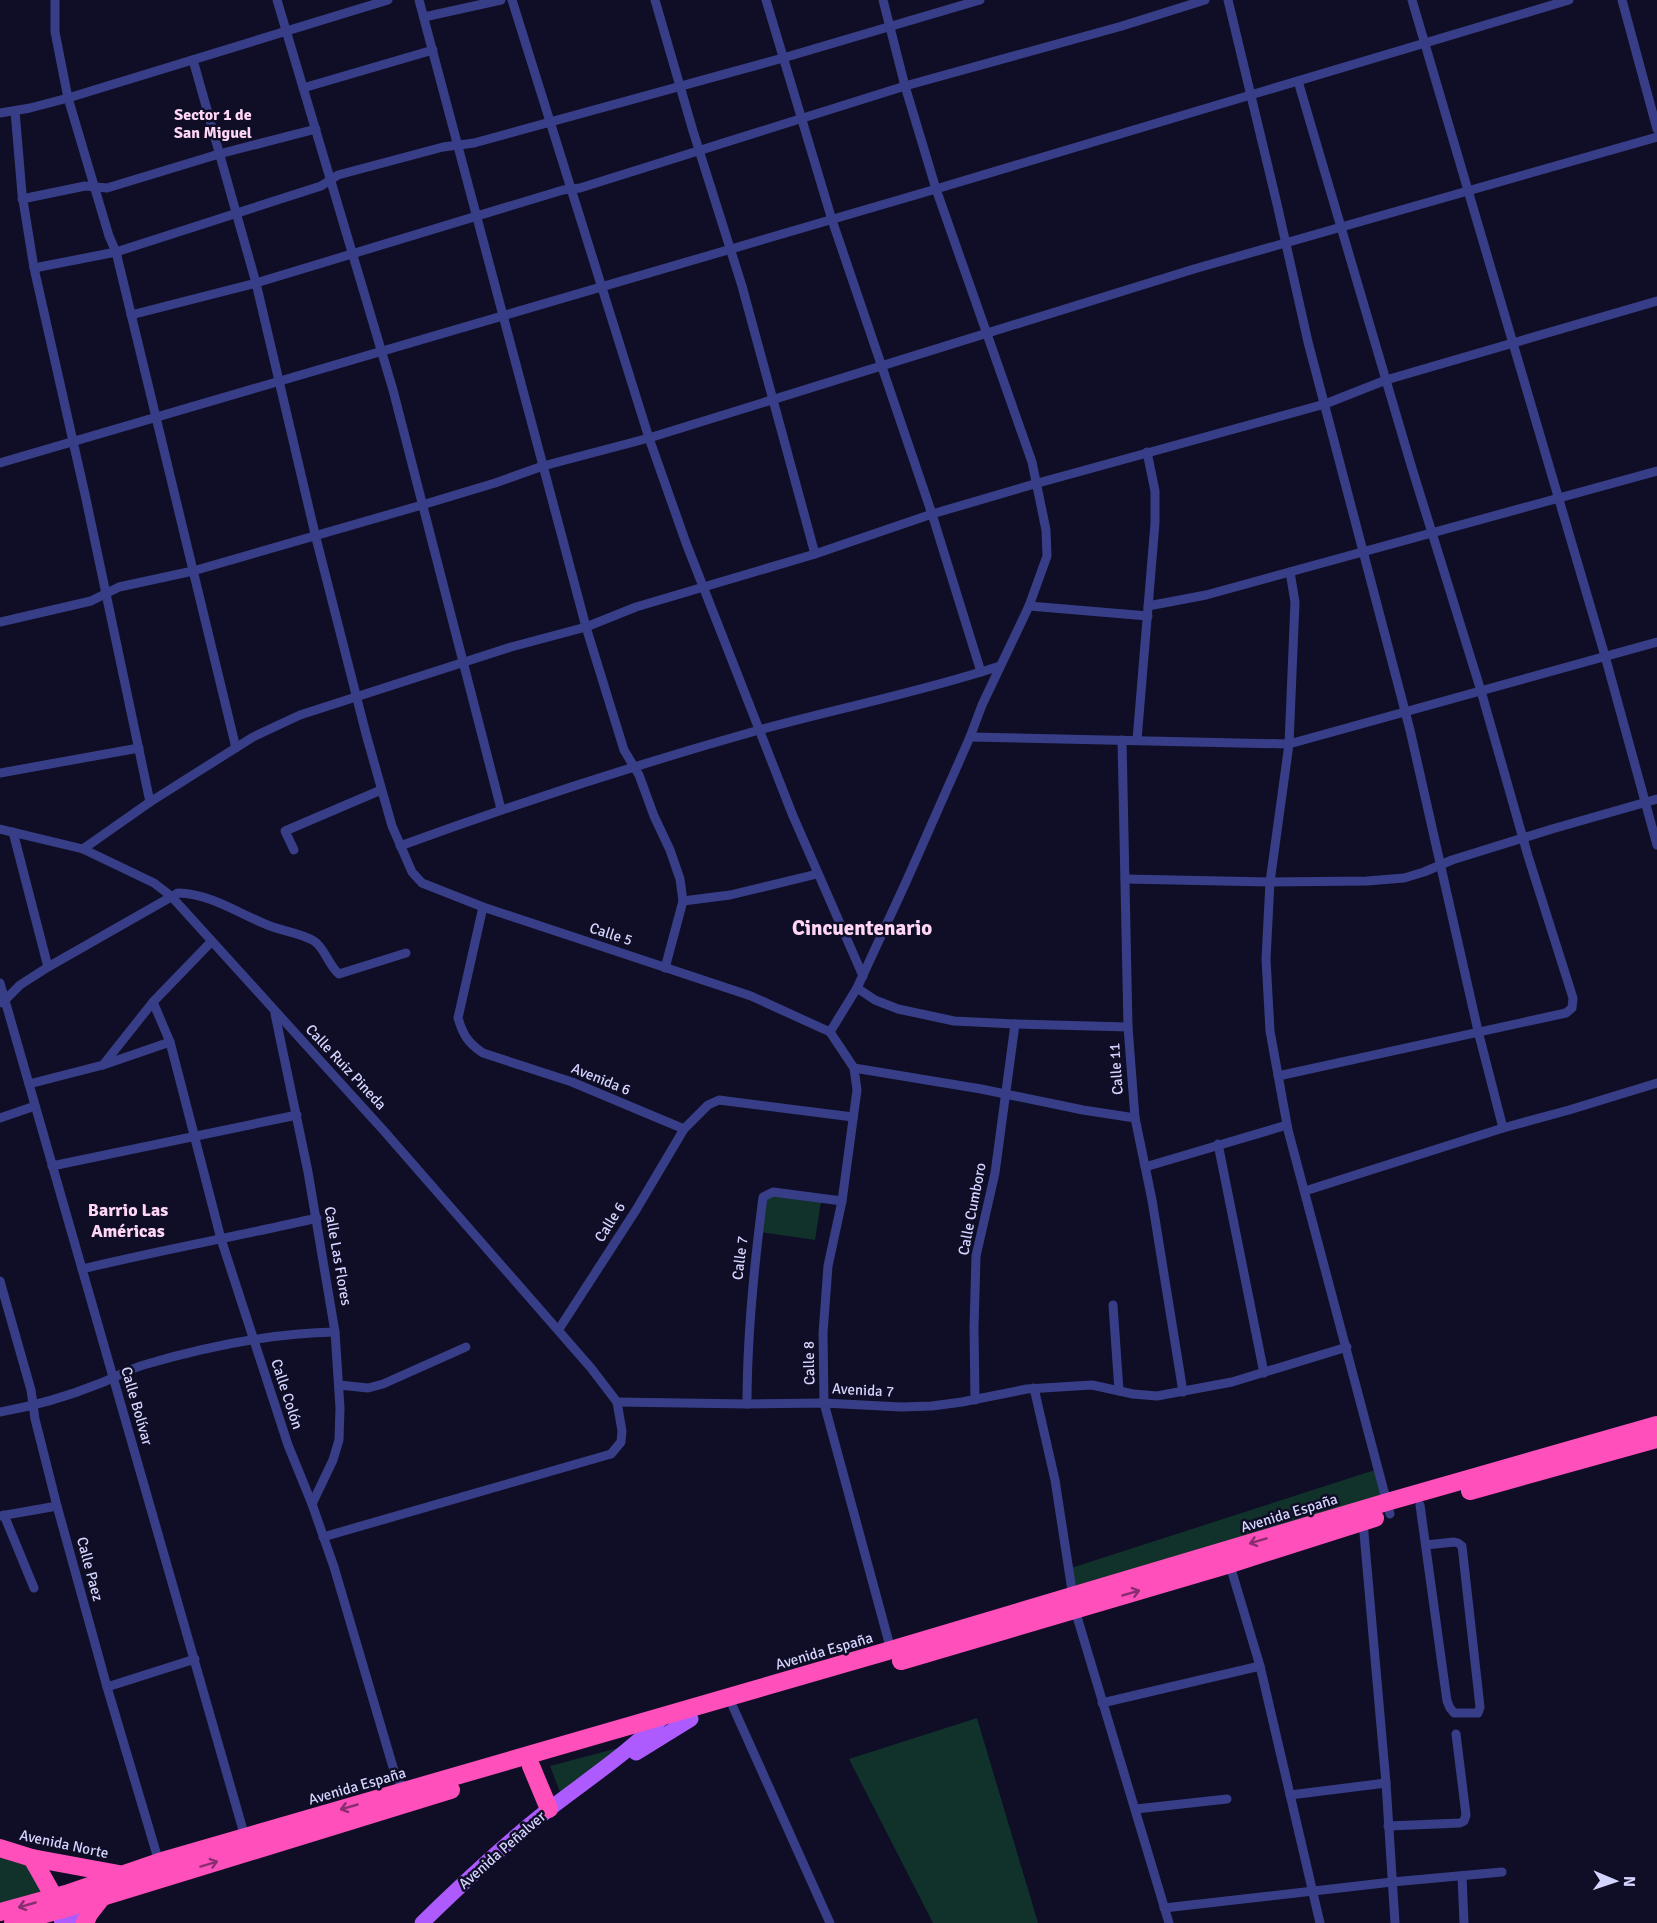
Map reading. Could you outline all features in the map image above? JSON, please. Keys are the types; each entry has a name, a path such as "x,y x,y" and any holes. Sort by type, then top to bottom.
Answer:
{"highway":[{"name":"Avenida España","path":"24,1922 531,1766 1228,1558 1657,1425"},
{"name":"Avenida España","path":"1228,1558 1363,1522 1388,1508 1420,1505 1657,1439"},
{"name":"Avenida España","path":"0,1912 64,1909 121,1875 159,1862 891,1650 1073,1603"},
{"path":"531,1766 549,1809"},
{"name":"Avenida Norte","path":"0,1848 41,1860 153,1881"},
{"path":"41,1860 64,1909"},
{"path":"85,1923 89,1914 104,1896"}],"main road":[{"path":"587,1782 650,1731 665,1715"},
{"path":"587,1782 691,1719"},
{"name":"Avenida Peñalver","path":"422,1923 487,1860 549,1809 587,1782"}],"street":[{"path":"55,0 55,32 68,98 116,252 236,748"},
{"path":"277,0 382,352 436,552 501,809"},
{"path":"0,113 68,98 388,0"},
{"path":"419,0 586,627 624,750 634,767 680,879 683,901 666,968"},
{"path":"424,17 501,0"},
{"path":"512,0 649,438 686,543 817,874 863,976"},
{"path":"655,0 679,86 730,249 815,554"},
{"path":"766,0 832,220 932,514 981,672"},
{"path":"883,0 905,86 936,189 1038,483 1046,530 1047,555 1029,606 982,705 970,737 863,976 830,1032 854,1068 1135,1118"},
{"path":"34,268 116,252 321,186 338,175 443,147 474,143 549,123 980,0"},
{"path":"131,315 256,283 477,215 580,188 905,86 1111,29 1205,0"},
{"path":"1228,0 1308,342 1405,711 1442,865 1478,1031 1503,1128"},
{"path":"1412,0 1605,656 1657,845"},
{"path":"0,463 832,220 1569,0"},
{"path":"1622,0 1657,129"},
{"path":"303,88 433,50"},
{"name":"Calle 5","path":"193,60 256,283 315,534 381,790 400,846 412,872 422,883 483,908 751,996 830,1032"},
{"path":"1278,1076 1566,1013 1572,1008 1573,998 1523,838 1298,81"},
{"path":"15,111 22,199 34,268 150,802"},
{"path":"22,199 85,186 96,189 107,188 219,154 316,129"},
{"path":"0,622 91,601 119,587 193,571 315,534 423,505 543,466 649,438 1285,242 1657,137"},
{"path":"83,849 150,802 253,737 300,715 356,695 586,627 636,607 815,554 932,514 1325,404 1386,380 1657,302"},
{"path":"1137,740 1155,524 1155,491 1148,452"},
{"path":"1029,606 1148,611 1657,471"},
{"path":"1290,572 1295,602 1289,744 1270,882 1266,960 1270,1030 1287,1125 1388,1508"},
{"path":"970,737 1289,744 1657,642"},
{"path":"400,846 501,809 634,767 760,730 1000,666"},
{"name":"Calle 11","path":"1122,740 1128,1027 1135,1118 1183,1392"},
{"path":"0,773 140,748"},
{"path":"294,850 285,831 381,790"},
{"path":"1125,879 1270,882 1404,878 1523,838 1657,799"},
{"name":"Calle Ruiz Pineda","path":"0,829 83,849 154,883 171,896 392,1139 559,1329 617,1402"},
{"path":"13,832 48,967"},
{"path":"683,901 730,895 817,874"},
{"path":"3,1003 20,985 48,967 178,893 189,893 208,898 315,942 332,969 339,974 406,954"},
{"name":"Avenida 6","path":"483,908 458,1018 463,1037 471,1046 483,1053 572,1082 684,1129"},
{"path":"103,1065 153,1002 211,942"},
{"name":"Calle Bolívar","path":"0,983 3,1003 29,1084 245,1837"},
{"path":"857,988 875,1000 912,1013 954,1021 1128,1027"},
{"name":"Calle Colón","path":"153,1002 170,1042 221,1239 288,1445 334,1567 394,1774 405,1791"},
{"name":"Calle Las Flores","path":"275,1012 317,1218 335,1332 339,1385 339,1440 333,1460 312,1504"},
{"name":"Calle Cumboro","path":"975,1400 976,1256 995,1173 1015,1024"},
{"path":"29,1084 103,1065 170,1042"},
{"name":"Calle 8","path":"854,1068 857,1090 842,1201 828,1266 823,1333 824,1402 891,1650"},
{"path":"1305,1191 1503,1128 1657,1083"},
{"path":"684,1129 708,1105 719,1100 853,1117"},
{"path":"0,1118 34,1106"},
{"path":"52,1166 297,1115"},
{"path":"1145,1167 1287,1125"},
{"name":"Calle 6","path":"559,1329 636,1210 684,1129"},
{"path":"1218,1144 1264,1372"},
{"name":"Calle 7","path":"747,1404 752,1288 763,1197 773,1192 842,1201"},
{"path":"82,1269 317,1218"},
{"name":"Calle Paez","path":"0,1281 3,1305 31,1389 34,1419 57,1506 159,1862"},
{"path":"1113,1305 1119,1391"},
{"path":"0,1412 71,1394 145,1364 254,1338 295,1333 335,1332"},
{"path":"339,1385 368,1388 383,1384 466,1347"},
{"name":"Avenida 7","path":"617,1402 747,1404 824,1402 932,1406 1034,1388 1092,1385 1157,1396 1232,1382 1347,1347"},
{"path":"1034,1388 1054,1480 1073,1603 1169,1923"},
{"path":"323,1537 611,1454 621,1442 622,1431 617,1402"},
{"path":"1420,1505 1447,1701 1454,1713 1478,1713 1480,1707 1462,1546 1454,1542 1426,1545"},
{"path":"34,1588 2,1515 57,1506"},
{"path":"1363,1522 1386,1783 1395,1923"},
{"path":"1228,1558 1260,1666 1320,1923"},
{"path":"107,1687 195,1659"},
{"path":"1102,1703 1260,1666"},
{"path":"733,1707 831,1923"},
{"path":"1388,1827 1464,1821 1467,1815 1456,1734"},
{"path":"1290,1796 1386,1783"},
{"path":"1136,1809 1227,1799"},
{"path":"1164,1908 1502,1872"},
{"path":"1462,1876 1464,1923"}],"green space":[{"path":"767,1194 821,1202 815,1240 761,1232"},
{"path":"1378,1469 1387,1502 1072,1596 1068,1569"},
{"path":"977,1718 1038,1923 933,1923 849,1759"},
{"path":"622,1747 562,1797 550,1766"},
{"path":"0,1848 32,1858 54,1897 0,1912"}],"district":[{"name":"Sector 1 de San Miguel","path":"213,124"},
{"name":"Cincuentenario","path":"862,928"},
{"name":"Barrio Las Américas","path":"128,1220"}]}
